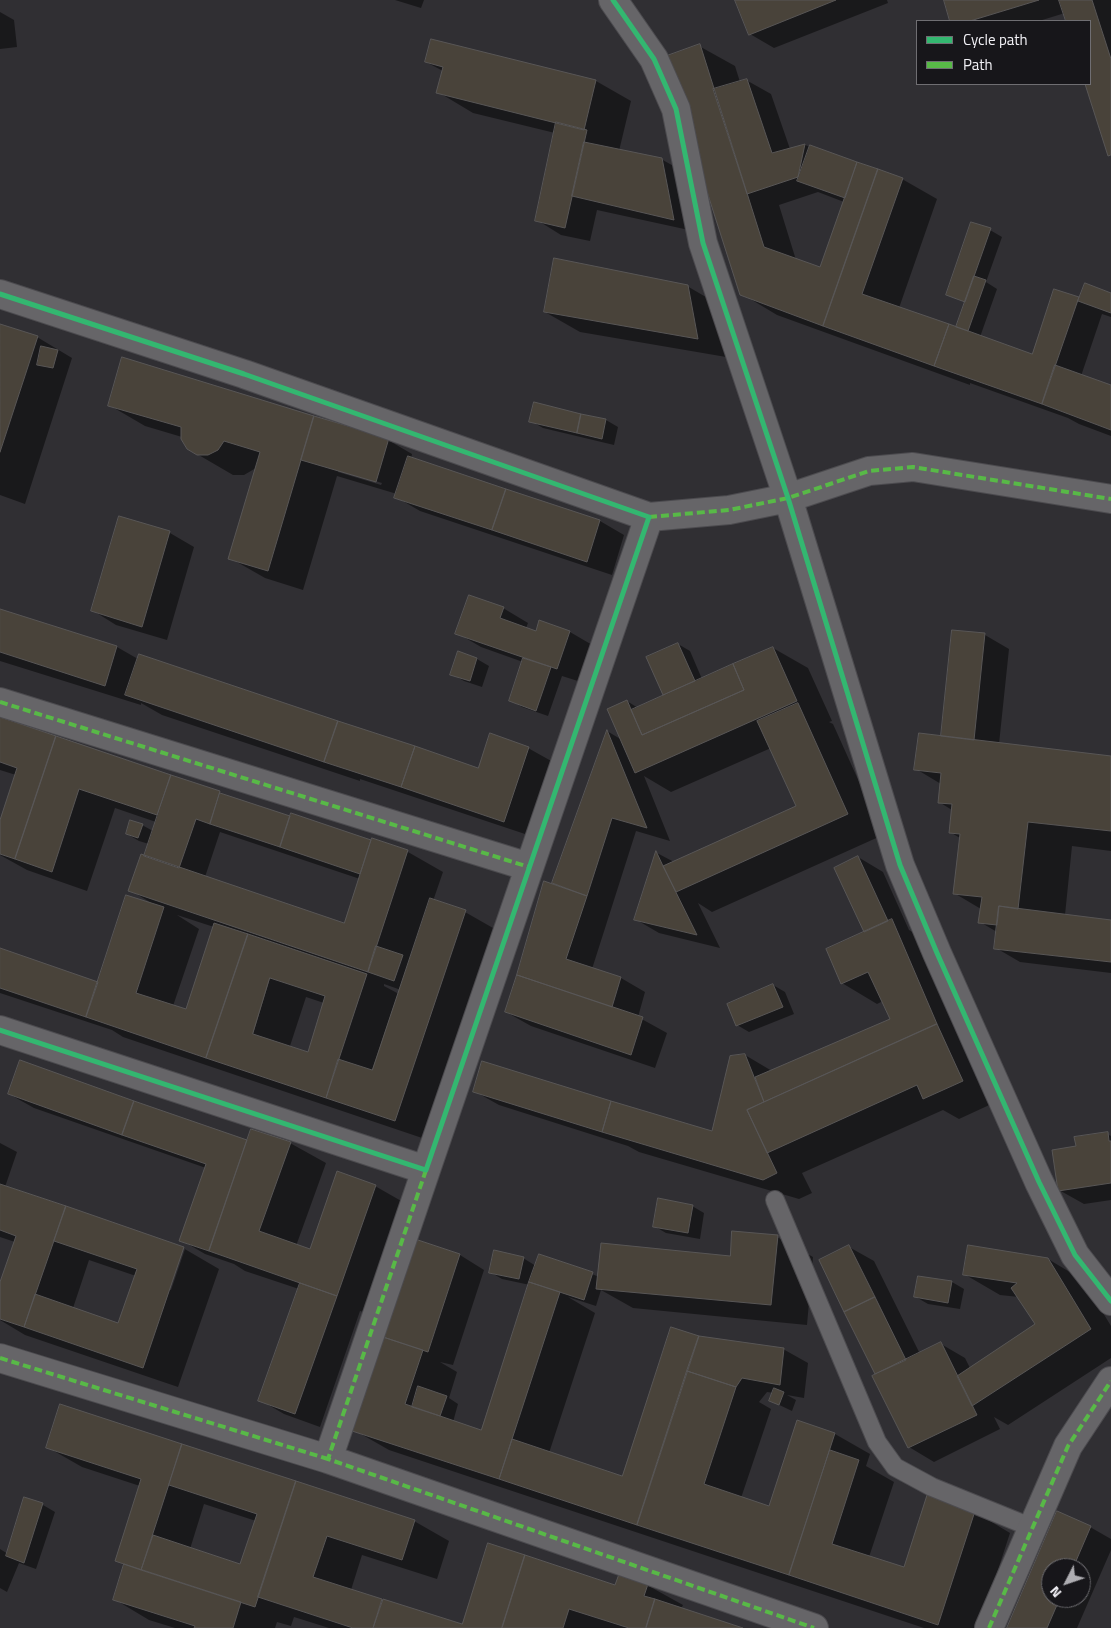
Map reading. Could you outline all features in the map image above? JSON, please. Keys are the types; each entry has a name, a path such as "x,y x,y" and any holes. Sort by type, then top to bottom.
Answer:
{"street":[{"path":"613,0 654,58 676,109 703,243 788,498 900,865 1039,1182 1075,1255 1111,1301"},
{"path":"0,294 244,374 649,517 729,510 788,498 869,471 913,467 1111,499"},
{"path":"328,1459 649,517"},
{"path":"0,702 529,867"},
{"path":"0,1030 426,1170"},
{"path":"0,1358 328,1459 814,1628"},
{"path":"989,1628 1068,1446 1111,1381"}],"lane":[{"path":"775,1200 877,1442 895,1467 932,1486 1033,1528"}],"building":[{"path":"735,0 836,0 749,35"},
{"path":"944,0 1039,0 973,20 950,20"},
{"path":"1059,0 1092,0 1111,59 1111,155 1108,156 1085,85 1091,85 1091,20 1066,20"},
{"path":"431,39 596,80 584,130 436,93 443,67 425,62"},
{"path":"700,44 764,247 820,267 857,162 878,169 823,326 740,295 664,57"},
{"path":"747,79 772,153 805,144 798,177 747,194 713,89"},
{"path":"556,122 587,130 565,228 535,221"},
{"path":"584,142 662,158 674,220 572,196"},
{"path":"810,145 857,162 845,198 797,181"},
{"path":"878,169 903,178 862,294 949,324 934,366 823,326"},
{"path":"971,222 991,228 965,302 946,295"},
{"path":"554,258 688,285 698,339 544,312"},
{"path":"974,276 986,280 968,331 956,327"},
{"path":"1085,283 1111,293 1111,313 1078,301"},
{"path":"1054,289 1079,297 1042,404 934,366 949,324 1032,354"},
{"path":"0,324 38,336 0,452"},
{"path":"41,346 58,350 53,368 37,365"},
{"path":"122,357 314,416 268,571 228,559 260,452 224,441 218,450 208,455 197,455 187,449 181,439 181,427 108,406"},
{"path":"1055,365 1111,385 1111,430 1042,404"},
{"path":"534,402 581,414 577,433 529,422"},
{"path":"581,414 606,419 602,439 577,433"},
{"path":"314,416 389,438 376,482 301,460"},
{"path":"408,456 506,489 492,530 394,498"},
{"path":"506,489 600,520 587,562 492,530"},
{"path":"119,516 170,531 142,627 91,611"},
{"path":"469,595 504,607 500,618 536,631 539,620 570,631 557,669 455,634"},
{"path":"0,609 117,646 105,686 0,652"},
{"path":"952,630 985,633 974,740 941,736"},
{"path":"678,643 695,681 663,695 646,657"},
{"path":"773,647 797,701 635,773 607,709 627,700 642,735 744,690 733,664"},
{"path":"458,651 477,658 470,681 450,675"},
{"path":"139,654 338,721 324,762 125,695"},
{"path":"523,658 551,667 536,711 509,701"},
{"path":"733,664 744,690 642,735 631,710"},
{"path":"798,703 848,814 676,892 663,866 796,806 757,721"},
{"path":"0,717 56,736 15,859 0,854 0,820 17,768 0,762"},
{"path":"338,721 415,746 401,787 324,762"},
{"path":"607,730 647,828 612,818 587,896 552,883"},
{"path":"490,733 529,747 504,822 401,787 415,746 478,768"},
{"path":"919,733 1111,756 1111,831 1028,822 1018,909 999,906 997,925 978,923 982,897 953,894 960,834 949,833 952,804 938,803 941,773 914,770"},
{"path":"56,736 171,775 157,815 79,789 52,872 15,859"},
{"path":"171,775 220,791 210,824 196,819 179,868 144,856"},
{"path":"220,793 290,816 280,847 210,824"},
{"path":"291,813 371,840 360,874 280,847"},
{"path":"130,820 143,824 138,838 126,834"},
{"path":"372,838 408,850 368,972 128,891 141,854 344,923"},
{"path":"656,851 663,866 697,935 634,920"},
{"path":"858,856 888,921 864,932 834,868"},
{"path":"544,881 587,896 566,959 621,977 612,1007 517,975"},
{"path":"126,895 164,907 136,993 186,1009 214,923 248,934 206,1058 86,1017"},
{"path":"430,898 466,910 395,1121 326,1098 338,1059 372,1070"},
{"path":"999,906 1111,920 1111,962 994,949"},
{"path":"892,919 937,1024 764,1102 755,1077 890,1019 868,972 841,984 826,949"},
{"path":"248,934 367,974 326,1098 206,1058","holes":["270,978 325,996 308,1052 253,1034"]},
{"path":"376,946 403,955 394,981 368,972"},
{"path":"0,948 98,982 86,1017 0,988"},
{"path":"517,975 643,1017 631,1055 505,1012"},
{"path":"773,984 783,1007 736,1026 727,1004"},
{"path":"937,1024 963,1081 923,1099 917,1085 767,1153 747,1110"},
{"path":"745,1054 764,1102 747,1110 777,1173 763,1180 602,1132 611,1101 712,1131 730,1056"},
{"path":"20,1060 134,1101 122,1135 8,1094"},
{"path":"482,1061 611,1101 602,1132 473,1092"},
{"path":"134,1101 247,1140 209,1251 179,1241 206,1164 122,1135"},
{"path":"251,1129 291,1142 259,1231 310,1249 337,1171 376,1185 337,1296 209,1251"},
{"path":"1108,1132 1109,1141 1111,1141 1111,1183 1058,1191 1052,1150 1076,1146 1074,1137"},
{"path":"0,1184 66,1206 24,1327 0,1319 0,1282 16,1236 0,1230"},
{"path":"658,1198 693,1205 688,1233 653,1227"},
{"path":"66,1206 184,1247 143,1368 24,1327 35,1294 118,1323 137,1269 54,1241"},
{"path":"732,1231 778,1235 771,1305 596,1289 601,1243 730,1256"},
{"path":"415,1239 460,1254 428,1352 383,1337"},
{"path":"849,1245 875,1297 844,1312 819,1260"},
{"path":"968,1245 1048,1258 1091,1329 972,1406 957,1376 1035,1324 1011,1288 1017,1283 963,1275"},
{"path":"494,1250 524,1257 519,1279 489,1273"},
{"path":"539,1254 593,1272 584,1300 529,1282"},
{"path":"918,1276 952,1281 948,1303 914,1297"},
{"path":"529,1282 560,1292 499,1479 352,1431 383,1337 423,1350 405,1404 481,1430"},
{"path":"300,1283 337,1296 295,1414 258,1401"},
{"path":"875,1297 906,1360 875,1374 844,1312"},
{"path":"671,1327 699,1336 637,1525 499,1479 512,1439 622,1476"},
{"path":"699,1336 784,1348 780,1385 742,1378 736,1387 687,1371"},
{"path":"941,1342 977,1415 908,1448 872,1376"},
{"path":"687,1371 736,1387 704,1484 769,1506 797,1420 835,1433 789,1575 637,1525"},
{"path":"418,1386 447,1396 440,1416 412,1407"},
{"path":"774,1388 784,1392 779,1405 769,1401"},
{"path":"60,1404 182,1444 141,1570 115,1561 141,1479 46,1448"},
{"path":"182,1444 296,1481 255,1607 141,1570 153,1535 240,1564 257,1514 169,1485"},
{"path":"830,1450 859,1460 832,1544 904,1567 927,1495 975,1511 938,1625 789,1575"},
{"path":"296,1481 415,1520 402,1560 327,1536 313,1577 382,1599 373,1628 353,1628 258,1597"},
{"path":"24,1497 43,1503 24,1563 6,1556"},
{"path":"1057,1511 1091,1526 1077,1558 1041,1558 1041,1608 1056,1608 1047,1628 1007,1628"},
{"path":"488,1543 525,1555 502,1628 373,1628 383,1599 462,1624"},
{"path":"525,1555 615,1585 619,1574 648,1584 644,1596 655,1599 646,1628 629,1628 569,1609 563,1628 502,1628"},
{"path":"124,1564 241,1602 233,1628 194,1628 195,1626 113,1600"},
{"path":"655,1599 743,1628 646,1628"}],"marked path":[{"path":"649,517 729,510 788,498 869,471 913,467 1111,499"},
{"path":"0,702 529,867"},
{"path":"426,1170 328,1459 814,1628"},
{"path":"0,1358 328,1459"},
{"path":"989,1628 1068,1446 1111,1381"}],"cycle path":[{"path":"613,0 654,59 676,109 703,243 788,498 900,865 1039,1182 1075,1255 1111,1301"},
{"path":"0,294 244,374 649,517 426,1170 0,1030"}]}
